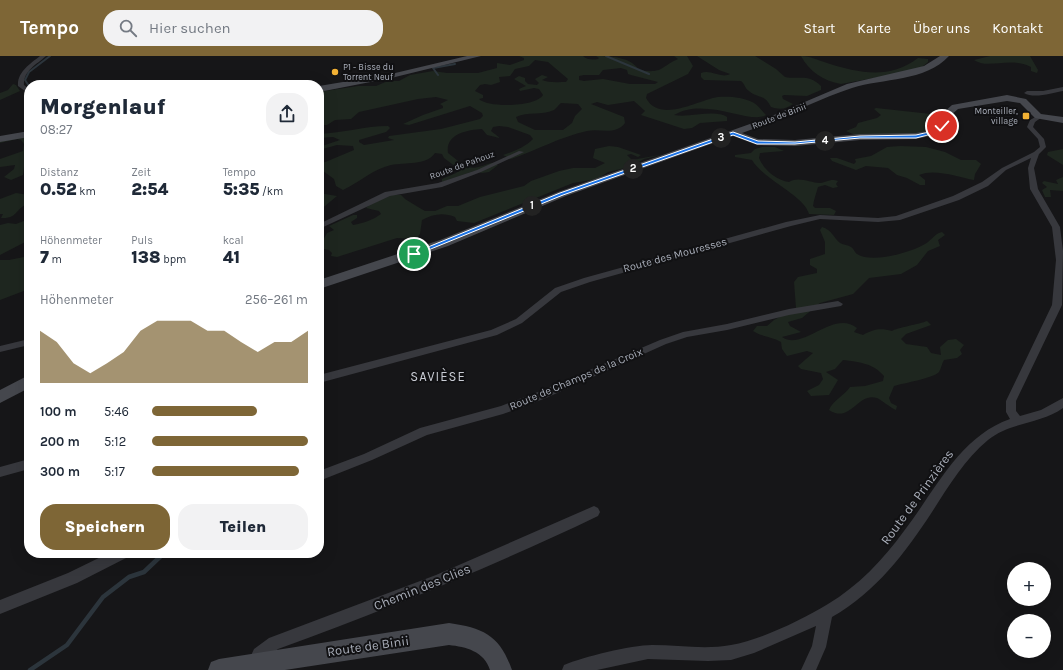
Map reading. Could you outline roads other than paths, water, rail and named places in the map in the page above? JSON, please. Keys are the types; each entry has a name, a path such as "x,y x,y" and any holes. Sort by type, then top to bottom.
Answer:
{"street":[{"path":"24,88 21,86 20,79 26,70 42,56"},
{"path":"324,88 357,83 477,56"},
{"name":"Route de Binii","path":"324,283 444,243 562,194 788,113 850,86 907,74 927,68 945,56"},
{"path":"1018,99 1028,90 1043,93 1063,89"},
{"path":"733,133 754,142 774,143 809,142 860,137 921,136 940,128 947,113 958,106 1007,98 1018,99 1026,103 1033,113 1039,117 1063,120"},
{"path":"1017,421 1011,412 1011,401 1057,305 1060,260 1056,227 1034,189 1031,168 1036,153 1043,146 1041,139 1030,127 1032,121 1039,117"},
{"path":"0,139 24,135"},
{"name":"Route de Pahouz","path":"324,225 388,194 439,185 479,171 521,152"},
{"name":"Route des Mouresses","path":"324,378 494,333 519,321 558,290 682,253 820,218 878,220 897,218 956,198 985,184 1004,169 1036,153"},
{"name":"Route de Champs de la Croix","path":"324,474 424,431 503,410 542,395 663,342 686,334 727,328 789,312 838,304"},
{"path":"0,349 24,343"},
{"path":"0,397 24,384"},
{"name":"Route de Prinzières","path":"569,670 589,664 649,652 700,655 740,651 800,627 826,614 857,592 881,570 910,534 936,492 973,449 996,429 1049,411 1063,402"},
{"path":"0,472 24,465"},
{"name":"Chemin des Clies","path":"254,664 259,654 274,643 393,599 533,542 594,512"},
{"path":"0,606 72,578 113,558"},
{"path":"808,670 819,648 826,614"},
{"name":"Route de Binii","path":"220,670 326,652 449,634 469,637 485,644 496,656 501,670"}],"waterway":[{"path":"25,80 29,72 50,56"},
{"path":"606,56 649,74"},
{"path":"438,75 433,68 455,64"},
{"path":"30,670 67,645 103,597 129,577 144,572 159,558"}],"place":[{"name":"P1 - Bisse du Torrent Neuf","path":"335,72"},
{"name":"Monteiller, village","path":"1026,116"}],"district":[{"name":"SAVIÈSE","path":"438,376"}]}
